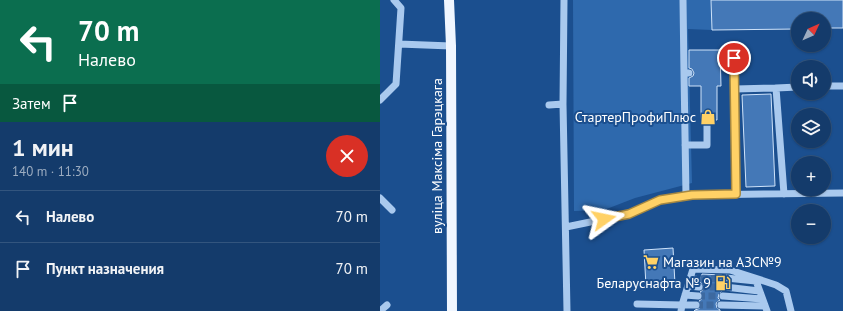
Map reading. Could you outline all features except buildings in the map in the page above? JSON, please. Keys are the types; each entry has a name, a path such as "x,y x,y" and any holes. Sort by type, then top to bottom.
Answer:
{"main road":[{"name":"вуліца Максіма Гарэцкага","path":"449,0 451,46 452,311"}],"lane":[{"path":"380,100 396,84 401,8 394,0"},
{"path":"564,0 563,104 567,311"},
{"path":"683,0 686,73 686,196"},
{"path":"398,44 451,46"},
{"path":"734,58 736,194"},
{"path":"831,86 843,86"},
{"path":"735,89 791,87"},
{"path":"776,88 784,194"},
{"path":"549,105 563,104"},
{"path":"685,145 707,145 706,125"},
{"path":"566,227 629,214 660,200 692,195 843,193"},
{"path":"380,198 392,210"},
{"path":"682,308 693,269 730,270 756,280 776,285 786,291 791,311"},
{"path":"726,278 756,280"},
{"path":"721,305 766,309 756,280"},
{"path":"688,286 699,287"},
{"path":"725,287 760,290"},
{"path":"685,295 698,296"},
{"path":"723,296 762,299"},
{"path":"637,304 682,308 696,305"},
{"path":"380,311 387,305"}],"shaded area":[{"path":"573,0 711,0 712,30 688,29 692,183 635,198 604,210 574,211"}],"tunnel":[{"path":"690,279 726,278"},
{"path":"699,287 725,287"},
{"path":"698,296 723,296"},
{"path":"696,305 721,305"}],"place":[{"name":"СтартерПрофиПлюс","path":"708,117"},
{"name":"Магазин на АЗС№9","path":"651,262"},
{"name":"Беларуснафта № 9","path":"723,283"}],"route":[{"path":"604,219 629,214 660,200 692,195 736,194 734,58"}]}
